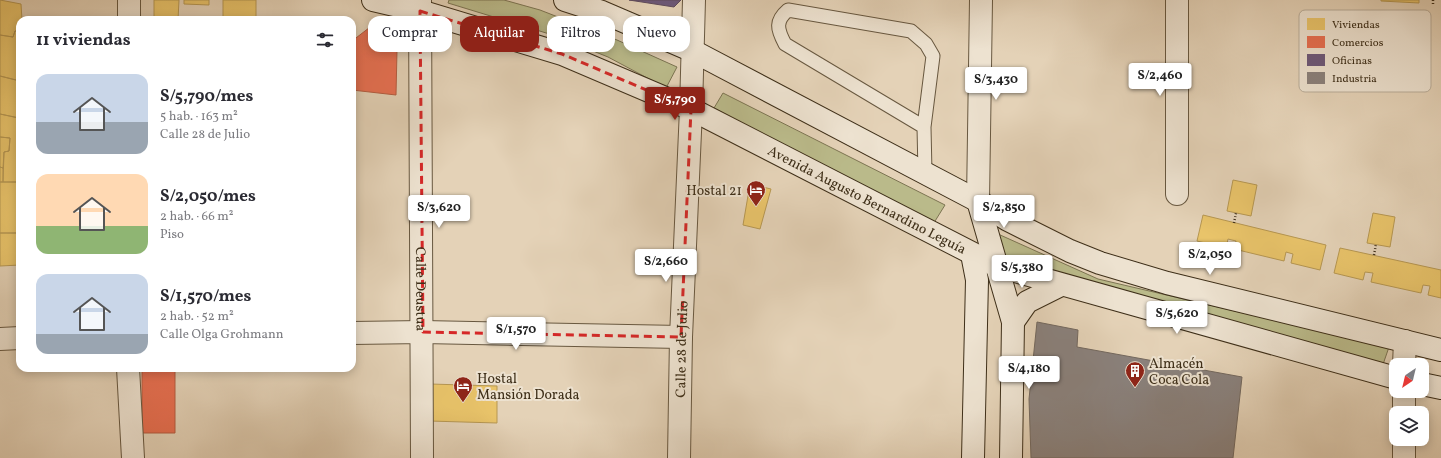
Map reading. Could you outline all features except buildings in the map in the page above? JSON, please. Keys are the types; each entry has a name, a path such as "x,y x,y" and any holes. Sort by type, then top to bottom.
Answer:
{"main road":[{"path":"129,16 130,0"},
{"name":"Avenida Augusto Bernardino Leguía","path":"372,0 420,5 562,54 691,109 997,266 1389,376"},
{"path":"565,0 602,12 692,52 978,201 1008,220 1070,251 1100,263 1167,283 1441,350"},
{"name":"Calle 28 de Julio","path":"679,458 681,337 691,109 694,0"},
{"path":"981,0 978,201 1013,322 1011,458"},
{"path":"1177,0 1177,194"},
{"name":"Calle Deustua","path":"420,5 422,458"},
{"path":"972,254 977,280 973,458"},
{"path":"1013,322 1027,302 1061,285"},
{"path":"356,333 422,332 681,337"},
{"path":"0,339 16,338"},
{"path":"1404,358 1405,341"},
{"path":"128,372 133,458"},
{"path":"1429,385 1441,388"},
{"path":"1404,446 1404,458"}],"lane":[{"path":"924,127 785,44 778,31 781,16 788,10 911,31 926,44 932,56 924,127 925,173"}],"path":[{"path":"1234,222 1236,213"},
{"path":"1374,255 1376,244"}],"highlighted area":[{"path":"420,11 562,54 691,109 681,337 423,332"}],"green space":[{"path":"449,0 504,0 555,16 547,16 547,33 539,31 539,16 491,16 448,3"},
{"path":"615,39 623,43 623,52 644,52 677,67 666,88 596,52 615,52"},
{"path":"723,93 945,205 932,226 714,108"},
{"path":"998,234 1098,279 1389,347 1379,376 997,258"}],"place":[{"name":"Hostal 21","path":"756,207"},
{"name":"Almacén Coca Cola","path":"1135,388"},
{"name":"Hostal Mansión Dorada","path":"463,403"}]}
